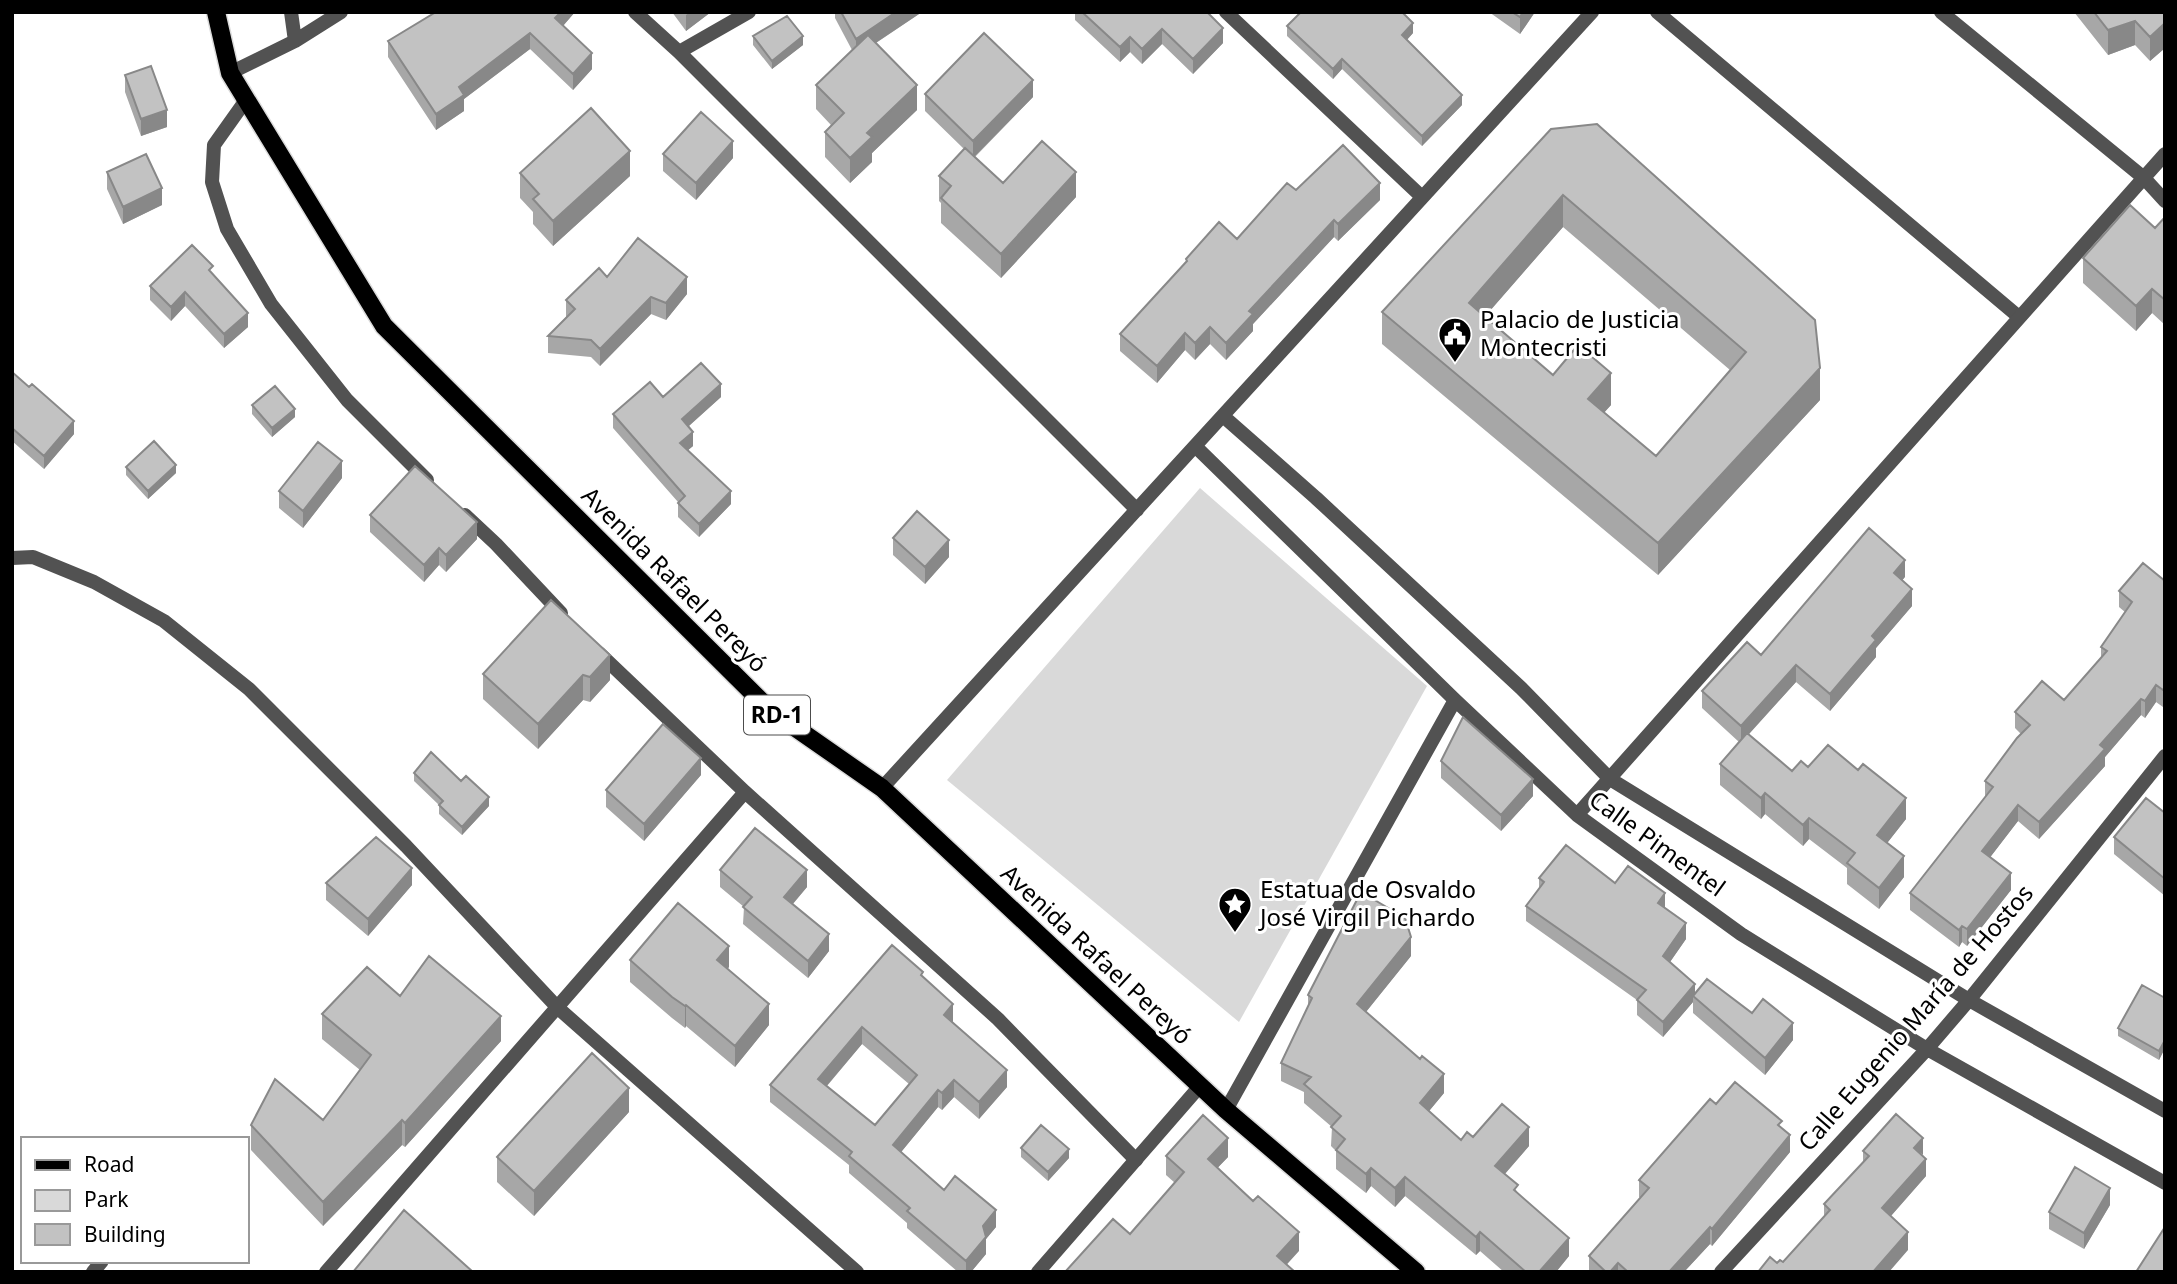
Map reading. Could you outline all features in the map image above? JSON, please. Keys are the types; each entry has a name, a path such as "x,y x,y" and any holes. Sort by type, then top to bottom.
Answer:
{"main road":[{"name":"RD-1","path":"216,12 230,73"},
{"name":"Avenida Rafael Pereyó","path":"230,73 384,326 770,710 882,788 1226,1110 1416,1272"}],"street":[{"path":"291,12 295,41"},
{"path":"230,73 295,41 341,12"},
{"path":"635,12 679,51 1137,510"},
{"path":"679,51 749,12"},
{"path":"1226,12 1422,197"},
{"path":"882,788 1592,12"},
{"path":"1657,12 2020,317"},
{"path":"1941,12 2144,178 2165,201"},
{"path":"246,100 214,145 212,182 227,229 271,304 347,400 496,544 569,622"},
{"path":"1577,815 2165,154"},
{"name":"Calle Pimentel","path":"1223,416 1316,498 1521,688 1610,779 1969,1000 2165,1111"},
{"name":"Calle Pimentel","path":"1195,446 1577,815 1741,934 1927,1049 2165,1183"},
{"path":"12,558 33,557 94,582 164,621 249,689 406,846 558,1008 857,1272"},
{"path":"588,642 615,671 746,792 998,1019 1136,1160"},
{"path":"1226,1110 1455,700"},
{"name":"Calle Eugenio María de Hostos","path":"1721,1272 1927,1049 2165,756"},
{"path":"326,1272 746,792"},
{"path":"1038,1272 1200,1086"}],"green space":[{"path":"1200,488 1427,686 1239,1022 947,780"}],"building":[{"path":"436,12 561,12 555,18 592,53 573,74 530,33 459,87 464,95 436,114 388,41"},
{"path":"841,12 896,12 856,39"},
{"path":"1082,12 1207,12 1223,28 1193,59 1162,29 1142,49 1130,37 1120,47"},
{"path":"1301,12 1402,12 1413,23 1402,35 1462,95 1422,136 1342,59 1333,69 1287,26"},
{"path":"2094,12 2165,12 2165,23 2150,37 2135,21 2108,30"},
{"path":"787,16 803,36 772,61 753,36"},
{"path":"984,33 1033,80 973,141 925,94"},
{"path":"868,35 917,85 867,133 872,137 850,158 825,132 844,113 816,85"},
{"path":"151,66 167,110 141,119 125,75"},
{"path":"591,108 630,151 553,221 533,199 539,194 520,173"},
{"path":"701,112 733,141 696,183 663,154"},
{"name":"Palacio de Justicia Montecristi","path":"1597,124 1815,320 1820,368 1658,543 1382,312 1551,129","holes":["1563,195 1746,352 1656,456 1588,399 1611,373 1578,345 1553,375 1469,303"]},
{"path":"1042,141 1076,172 1001,254 941,198 951,186 939,176 965,148 1003,183"},
{"path":"1343,145 1380,183 1338,224 1334,220 1249,311 1253,314 1226,343 1210,327 1195,343 1185,333 1157,366 1120,334 1219,222 1237,239 1287,183 1296,190"},
{"path":"146,154 162,188 123,207 107,172"},
{"path":"2130,205 2155,228 2165,217 2165,300 2152,289 2136,306 2083,258"},
{"path":"638,238 687,277 666,303 651,297 600,349 591,340 548,336 575,309 566,300 599,268 607,277"},
{"path":"192,245 213,266 209,270 248,313 224,334 185,292 171,307 150,286"},
{"path":"701,363 721,384 682,419 693,432 680,443 731,491 699,524 678,503 685,496 613,414 650,382 663,397"},
{"path":"12,372 29,387 32,384 74,421 44,456 12,428"},
{"path":"275,386 295,409 272,428 252,405"},
{"path":"154,441 176,465 148,491 126,467"},
{"path":"318,442 342,461 303,511 279,491"},
{"path":"415,466 477,522 446,555 439,548 424,565 370,515"},
{"path":"917,511 949,540 925,567 893,538"},
{"path":"1869,528 1905,560 1894,573 1912,589 1872,636 1876,640 1830,694 1796,665 1741,726 1702,691 1747,642 1761,655"},
{"path":"2143,563 2165,581 2165,688 2163,690 2156,685 2145,701 2141,699 2100,745 2105,749 2039,822 2018,805 1982,851 2011,873 1967,929 1962,926 1959,930 1910,893 1993,787 1985,781 2030,725 2015,712 2042,681 2064,700 2107,651 2101,647 2132,602 2119,591"},
{"path":"551,600 610,655 590,677 583,675 538,724 483,674"},
{"path":"1463,717 1533,779 1501,815 1441,761"},
{"path":"663,724 701,758 644,824 606,790"},
{"path":"1747,733 1792,771 1801,761 1808,767 1828,745 1858,770 1863,764 1906,798 1877,835 1904,856 1879,888 1847,863 1855,853 1809,818 1803,825 1765,793 1761,798 1720,764"},
{"path":"431,752 461,781 466,776 489,797 462,827 439,805 443,801 414,773"},
{"path":"2146,798 2165,813 2165,879 2114,837"},
{"path":"755,828 807,870 784,897 829,934 808,961 743,907 752,897 720,870"},
{"path":"376,837 412,868 368,919 326,883"},
{"path":"1566,845 1615,883 1628,866 1665,893 1658,903 1686,923 1663,956 1695,984 1663,1022 1637,1000 1646,990 1526,906 1544,882 1539,878"},
{"path":"1361,892 1405,918 1411,937 1357,1004 1420,1059 1422,1056 1444,1074 1420,1103 1461,1140 1467,1132 1473,1137 1502,1104 1529,1127 1495,1166 1518,1185 1514,1190 1569,1238 1539,1272 1526,1272 1480,1232 1476,1237 1405,1177 1395,1188 1371,1168 1366,1174 1336,1150 1345,1139 1331,1127 1341,1116 1304,1084 1311,1077 1281,1063 1312,998 1308,995"},
{"path":"678,903 729,946 717,960 769,1004 735,1046 630,960"},
{"path":"892,945 923,972 921,975 953,1004 944,1015 1007,1070 979,1102 954,1080 942,1093 938,1090 893,1145 944,1190 955,1176 996,1210 983,1226 986,1237 966,1261 907,1211 910,1208 849,1156 852,1152 770,1085","holes":["862,1027 917,1075 875,1125 818,1079"]},
{"path":"429,956 501,1016 405,1123 402,1120 323,1202 251,1125 275,1079 323,1120 371,1055 322,1014 367,967 400,996"},
{"path":"1707,979 1752,1013 1763,999 1793,1023 1765,1058 1693,996"},
{"path":"2142,985 2165,998 2165,1040 2159,1051 2118,1028"},
{"path":"592,1053 629,1088 534,1191 497,1157"},
{"path":"1735,1082 1782,1121 1778,1125 1790,1135 1712,1229 1710,1227 1669,1272 1628,1272 1618,1263 1610,1272 1606,1272 1589,1256 1649,1188 1639,1180 1710,1099 1716,1104"},
{"path":"1896,1114 1923,1138 1914,1148 1926,1159 1882,1208 1908,1232 1873,1272 1758,1272 1770,1257 1777,1263 1780,1260 1783,1262 1830,1210 1824,1204 1869,1156 1863,1151"},
{"path":"1203,1115 1228,1138 1208,1159 1253,1201 1258,1196 1299,1232 1277,1256 1295,1272 1065,1272 1113,1219 1130,1234 1184,1172 1166,1156"},
{"path":"1041,1125 1069,1149 1048,1172 1021,1148"},
{"path":"2075,1167 2110,1188 2084,1233 2049,1212"},
{"path":"404,1210 473,1272 353,1272"},
{"path":"2165,1227 2165,1272 2136,1272"}],"place":[{"name":"Palacio de Justicia Montecristi","path":"1455,364"},
{"name":"Estatua de Osvaldo José Virgil Pichardo","path":"1235,934"}]}
